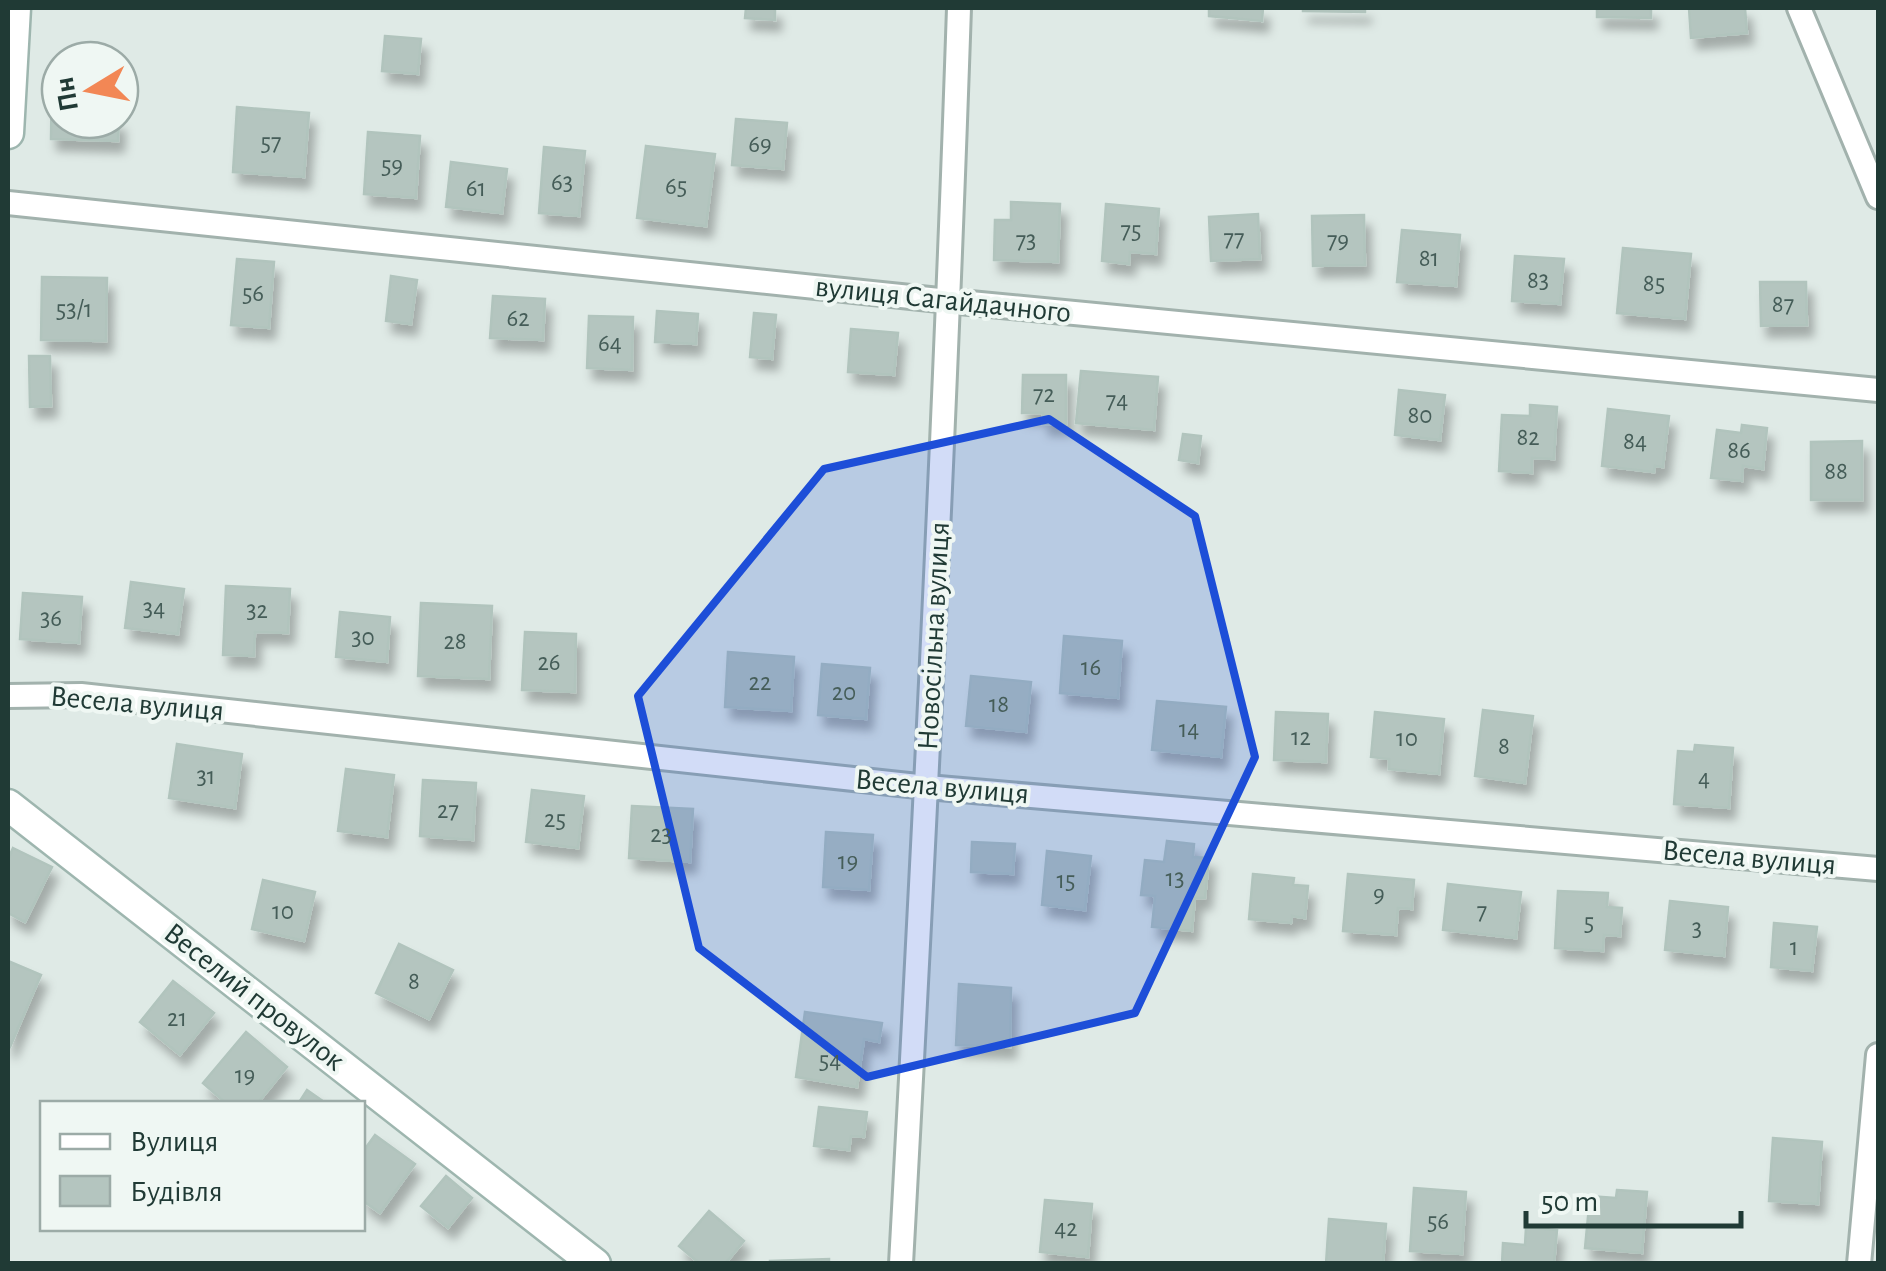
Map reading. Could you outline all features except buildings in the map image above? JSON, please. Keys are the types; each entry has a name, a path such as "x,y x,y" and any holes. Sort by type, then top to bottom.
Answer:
{"street":[{"path":"8,133 15,8"},
{"name":"Новосільна вулиця","path":"900,1264 928,787 959,8"},
{"path":"1799,8 1878,197"},
{"name":"вулиця Сагайдачного","path":"8,204 949,301 1878,390"},
{"name":"Весела вулиця","path":"8,696 82,695 928,787 1878,869"},
{"name":"Веселий провулок","path":"8,805 596,1264"},
{"path":"1860,1264 1878,1055"}],"highlighted area":[{"path":"1049,419 1195,516 1255,757 1135,1013 867,1077 699,948 638,696 824,469"}]}
